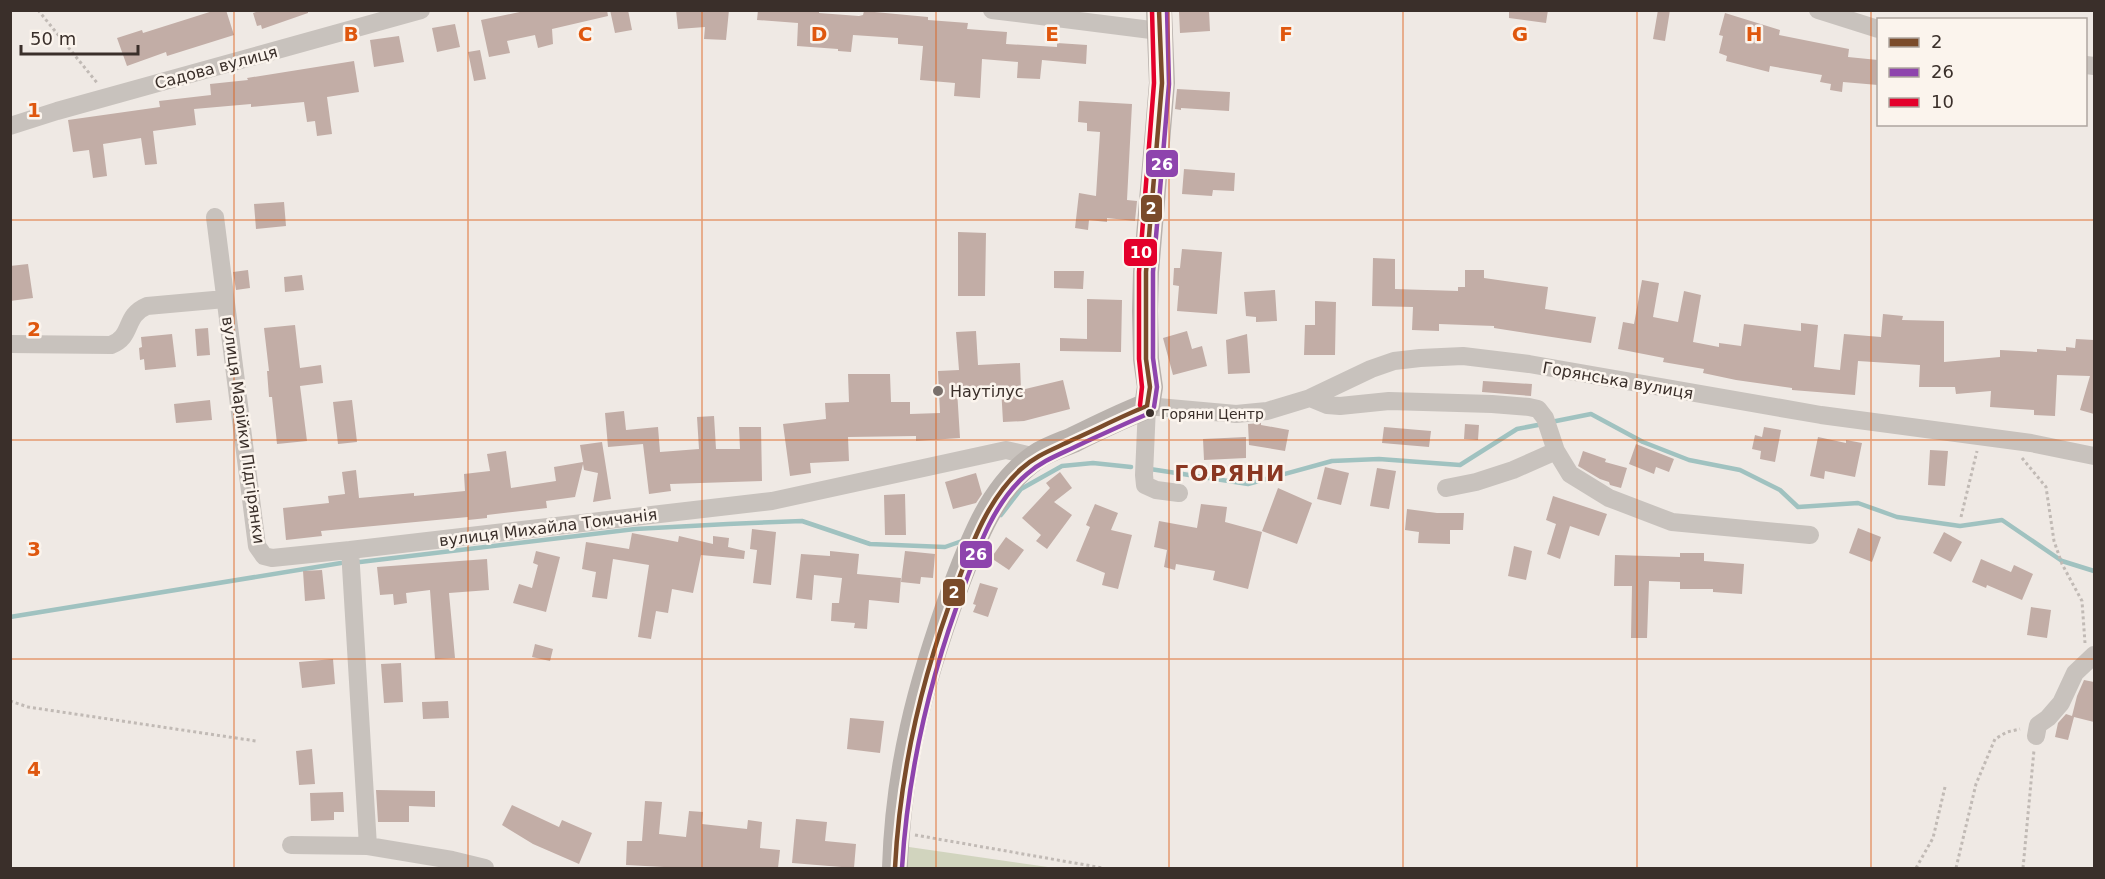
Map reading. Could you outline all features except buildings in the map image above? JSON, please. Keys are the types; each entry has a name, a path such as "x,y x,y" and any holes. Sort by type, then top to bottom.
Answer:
{"street":[{"name":"Садова вулиця","path":"10,126 421,10"},
{"path":"992,10 1159,21 1162,83 1144,311 1150,387 1144,475 1145,485 1156,490 1179,493"},
{"path":"1818,10 1877,29"},
{"name":"вулиця Марійки Підгірянки","path":"215,217 257,546 264,556 272,558 350,550"},
{"path":"10,345 111,345 126,334 130,319 139,309 147,306 225,299"},
{"name":"Горянська вулиця","path":"1147,406 1236,414 1267,411 1310,398 1371,369 1394,361 1463,356 1529,364 1821,416 2031,443 2094,456"},
{"path":"1310,398 1327,405 1340,406 1389,401 1492,404 1538,409 1546,423 1556,451 1570,474 1609,498 1672,522 1810,535"},
{"path":"895,868 900,786 915,712 928,666 962,569 996,500 1010,481 1036,457 1147,406"},
{"name":"вулиця Михайла Томчанія","path":"350,550 772,501 1005,450 1036,457"},
{"path":"1446,488 1476,482 1513,470 1556,451"},
{"path":"350,550 368,846"},
{"path":"2037,731 2061,703 2075,674 2091,657"},
{"path":"291,845 368,846 485,868"}],"path":[{"path":"38,10 108,97"},
{"path":"1961,517 1980,437"},
{"path":"2004,440 2032,468 2046,487 2054,541 2062,564 2082,601 2091,657"},
{"path":"10,701 28,707 256,741"},
{"path":"1956,868 1976,784 1995,739 2007,732 2037,731 2023,868"},
{"path":"1916,868 1933,838 1945,787"},
{"path":"896,831 1103,868"}],"green space":[{"path":"909,847 1055,868 908,868"}],"waterway":[{"path":"1551,422 1591,414 1643,442 1689,460 1740,470 1780,490 1798,507 1858,503 1897,517 1960,526 2002,520 2062,561 2094,571"},
{"path":"1150,469 1248,484 1332,461 1379,459 1460,465 1517,429 1543,424"},
{"path":"1001,515 1021,489 1062,466 1093,463 1131,467"},
{"path":"360,562 635,529 802,521 870,544 945,547 962,541"},
{"path":"10,617 341,563"}],"transit line":[{"name":"10","path":"1140,405 1142,387 1139,359 1139,272 1154,83 1152,10"},
{"name":"2","path":"1147,406 1150,387 1146,359 1146,272 1162,83 1159,10"},
{"name":"26","path":"1154,407 1157,387 1153,358 1153,272 1169,84 1167,10"},
{"name":"2","path":"895,868 902,795 923,688 944,619 982,522 1009,481 1033,460 1052,449 1147,406"},
{"name":"26","path":"902,868 909,795 931,688 952,619 989,524 1006,497 1033,469 1059,454 1150,413"}],"place":[{"name":"Наутілус","path":"938,391"},
{"name":"Горяни Центр","path":"1150,413"}],"district":[{"name":"ГОРЯНИ","path":"1230,473"}]}
